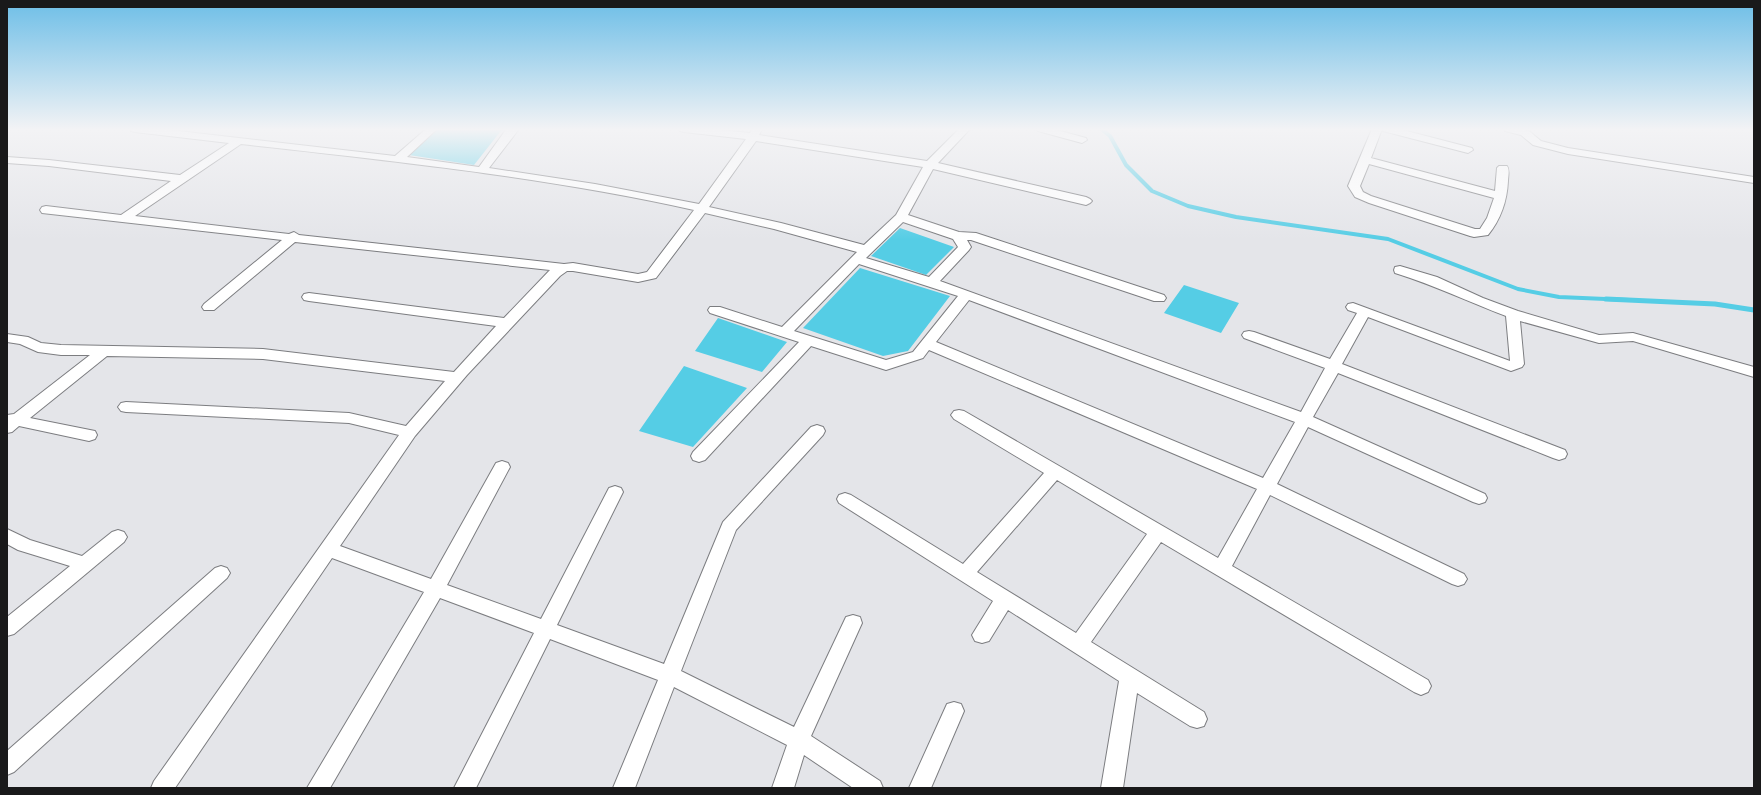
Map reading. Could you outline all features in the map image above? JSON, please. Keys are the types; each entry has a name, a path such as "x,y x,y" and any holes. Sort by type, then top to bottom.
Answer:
{"street":[{"path":"78,166 181,179"},
{"path":"124,218 201,166"},
{"path":"455,166 633,194 703,207 820,236 931,282 1304,419 1479,498"},
{"path":"482,170 485,166"},
{"path":"46,210 294,236 573,268 638,278 651,275 703,207 732,166"},
{"path":"786,332 862,254 901,217 929,166"},
{"path":"935,166 1086,201"},
{"path":"1362,166 1354,186 1355,191 1360,196 1474,233 1484,232 1487,229 1498,206 1503,184 1503,168"},
{"path":"1388,166 1500,196"},
{"path":"1665,166 1754,180"},
{"path":"901,217 958,236 972,236 1158,298"},
{"path":"208,307 294,236"},
{"path":"931,282 965,247 958,236"},
{"path":"162,788 409,432 506,323 555,273 564,268"},
{"path":"1400,270 1432,280 1478,302 1513,314 1599,339 1628,337 1641,339 1754,372"},
{"path":"715,310 886,365 918,355 966,295"},
{"path":"309,297 506,323"},
{"path":"1221,569 1334,366 1359,309 1511,366 1516,364 1513,314"},
{"path":"1249,335 1334,366 1559,454"},
{"path":"7,338 23,340 38,347 61,350 263,354 457,377"},
{"path":"699,456 809,339"},
{"path":"926,344 1266,486 1458,579"},
{"path":"10,422 104,351"},
{"path":"126,407 349,418 409,432"},
{"path":"958,415 1421,686"},
{"path":"10,422 89,435"},
{"path":"624,788 729,527 817,431"},
{"path":"318,788 436,588 502,467"},
{"path":"965,574 1054,471"},
{"path":"465,788 615,492"},
{"path":"845,499 1197,719"},
{"path":"1078,645 1158,532"},
{"path":"7,536 24,545 85,564"},
{"path":"7,628 118,537"},
{"path":"328,549 670,675 799,740 872,788"},
{"path":"7,765 221,573"},
{"path":"982,635 1005,599"},
{"path":"783,788 799,740 853,623"},
{"path":"1112,788 1130,678"},
{"path":"920,788 954,711"}],"water":[{"path":"900,228 954,247 926,275 871,256"},
{"path":"860,268 950,296 908,351 883,356 803,328"},
{"path":"1184,285 1239,303 1221,333 1164,313"},
{"path":"718,318 787,342 762,372 695,351"},
{"path":"684,366 747,388 693,447 639,431"}],"waterway":[{"path":"1127,166 1152,191 1188,206 1236,217 1388,239 1518,289 1559,297 1611,299"},
{"path":"1606,299 1611,299"},
{"path":"1611,299 1629,300"},
{"path":"1611,299 1715,304 1754,310"}]}
